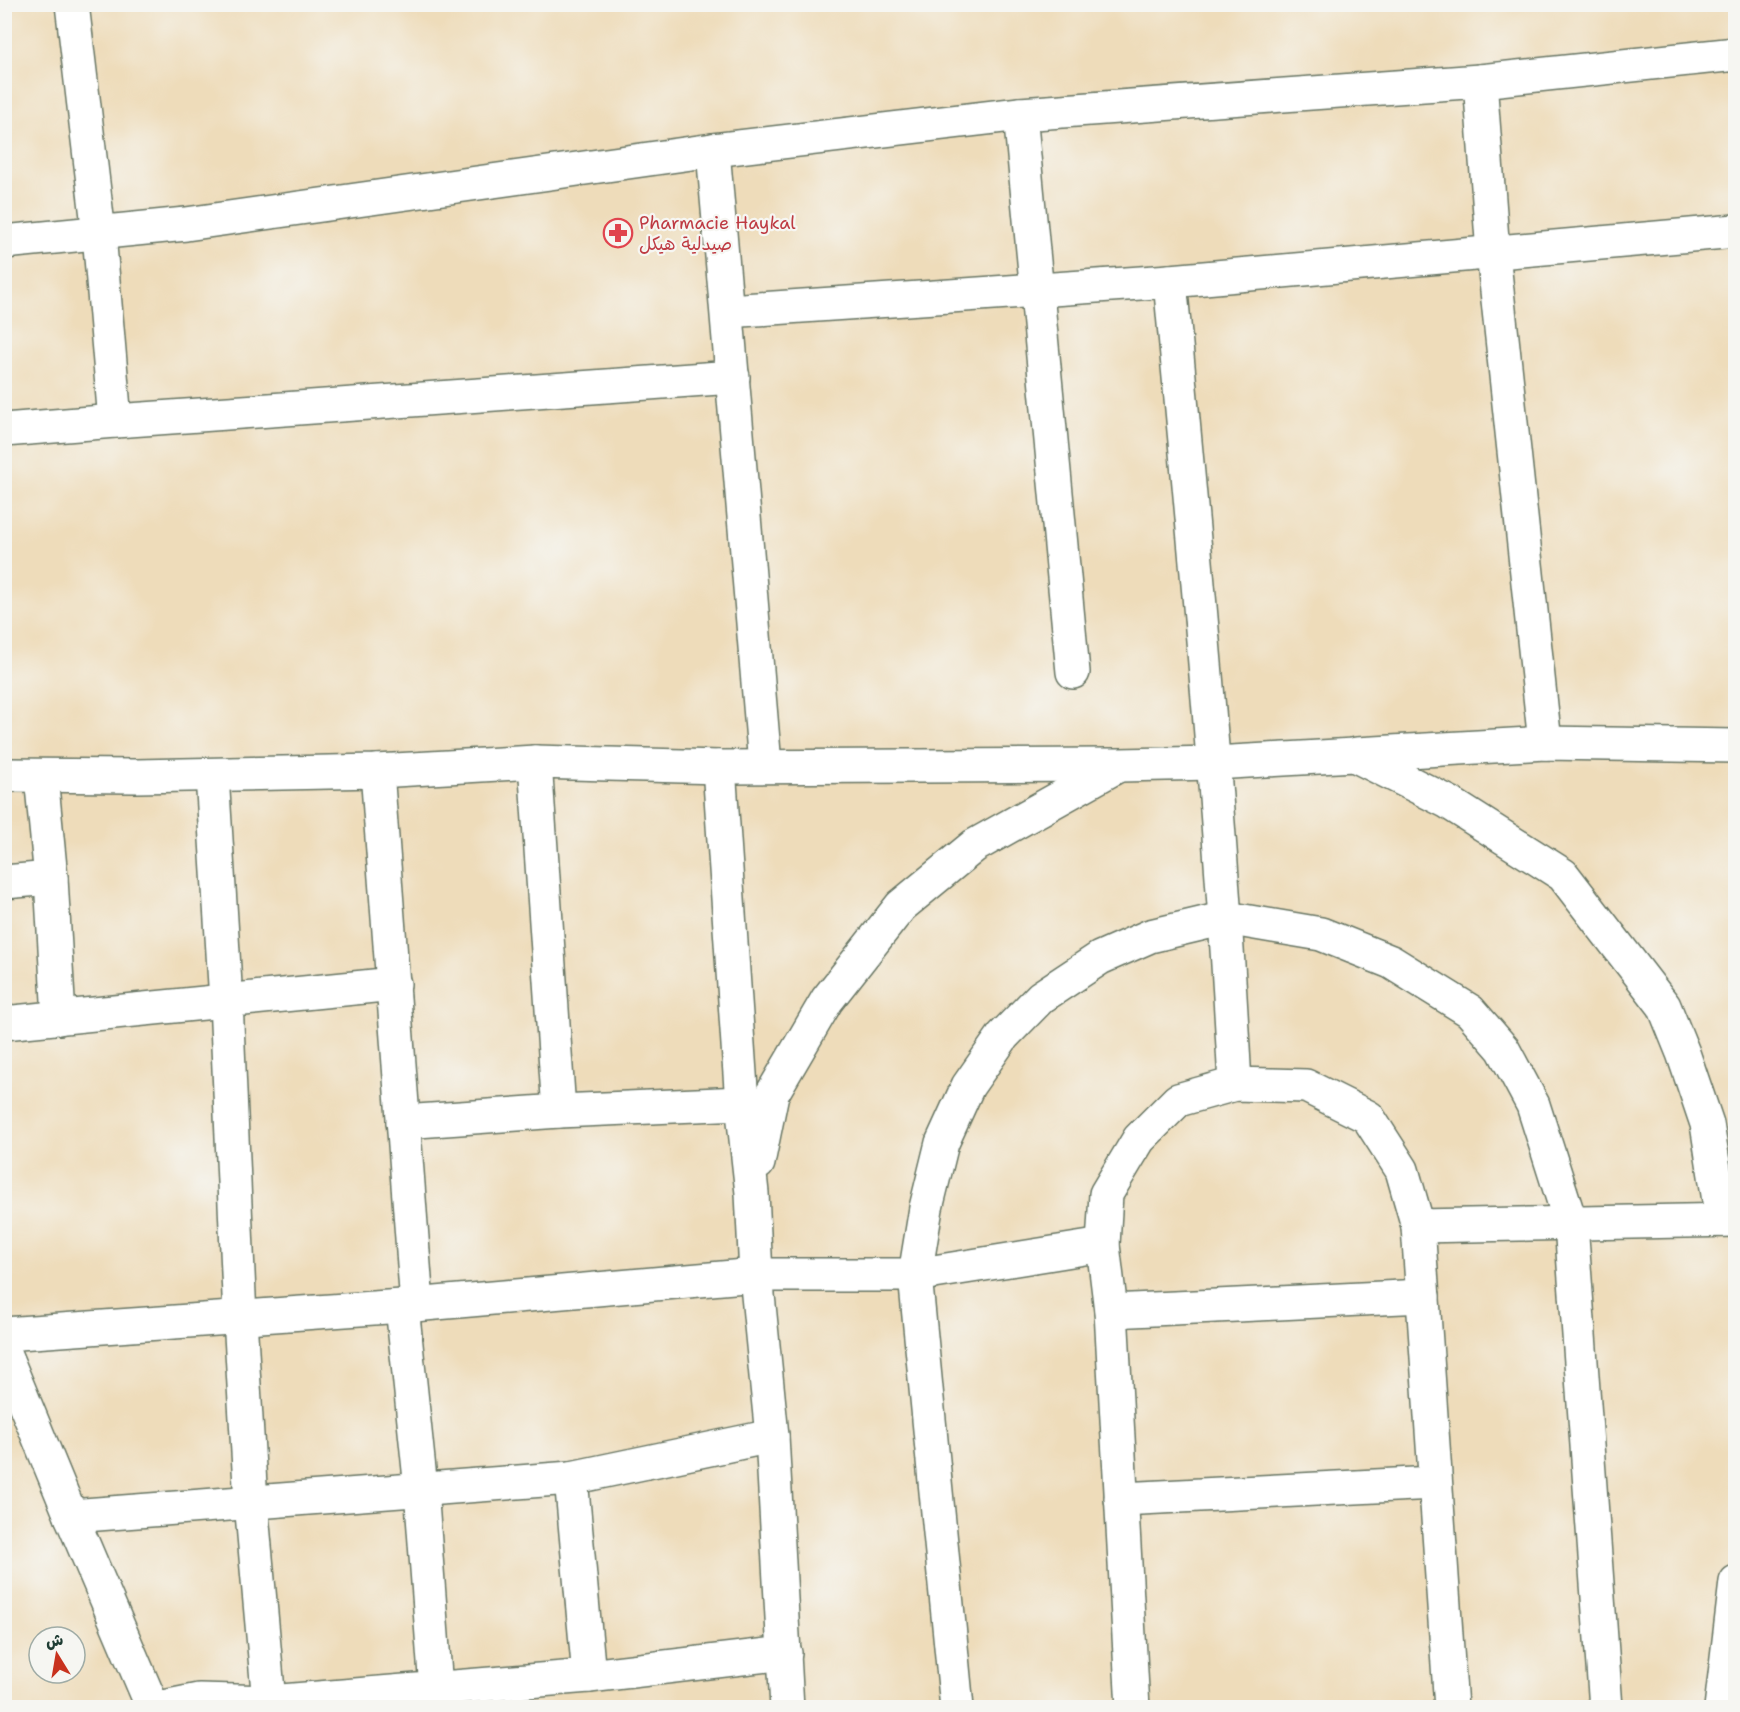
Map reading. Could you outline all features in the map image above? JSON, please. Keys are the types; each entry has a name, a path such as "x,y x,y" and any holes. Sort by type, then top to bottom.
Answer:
{"street":[{"path":"72,4 99,234 115,420"},
{"path":"4,242 186,224 713,150 1020,114 1480,81 1736,54"},
{"path":"1480,81 1492,253 1545,743"},
{"path":"1020,114 1073,672"},
{"path":"713,150 765,765"},
{"path":"728,311 1170,281 1736,231"},
{"path":"1170,281 1214,763 1226,918 1235,1084"},
{"path":"4,430 115,420 733,377"},
{"path":"4,775 212,775 377,771 535,762 719,766 1119,765 1214,763 1545,743 1736,746"},
{"path":"1354,754 1449,802 1563,875 1664,1006 1707,1124 1729,1220 1418,1226"},
{"path":"535,762 560,1111"},
{"path":"752,1193 772,1094 827,1000 901,906 974,846 1119,765"},
{"path":"719,766 742,1103 752,1193 756,1275 772,1436 788,1707"},
{"path":"377,771 403,1122 410,1305 436,1689"},
{"path":"212,775 226,1001 240,1318 251,1502 269,1702"},
{"path":"41,776 51,878 59,1018"},
{"path":"4,882 51,878"},
{"path":"957,1707 915,1275 926,1208 942,1143 968,1086 1003,1036 1041,997 1100,958 1150,936 1226,918 1322,934 1391,962 1470,1011 1503,1049 1533,1105 1571,1224 1606,1707"},
{"path":"4,1023 394,984"},
{"path":"1133,1707 1111,1311 1103,1245 1106,1194 1138,1139 1178,1100 1235,1084 1306,1086 1368,1117 1402,1170 1418,1226 1451,1707"},
{"path":"403,1122 560,1111 742,1103"},
{"path":"4,1334 410,1305 756,1275 915,1275 1103,1245"},
{"path":"1111,1311 1423,1296"},
{"path":"4,1353 153,1707"},
{"path":"71,1516 572,1478 772,1436"},
{"path":"572,1478 588,1676"},
{"path":"1121,1498 1434,1483"},
{"path":"1721,1707 1736,1582"},
{"path":"159,1707 199,1700 269,1702 588,1676 785,1653"}],"place":[{"name":"Pharmacie Haykal صيدلية هيكل","path":"618,233"}]}
